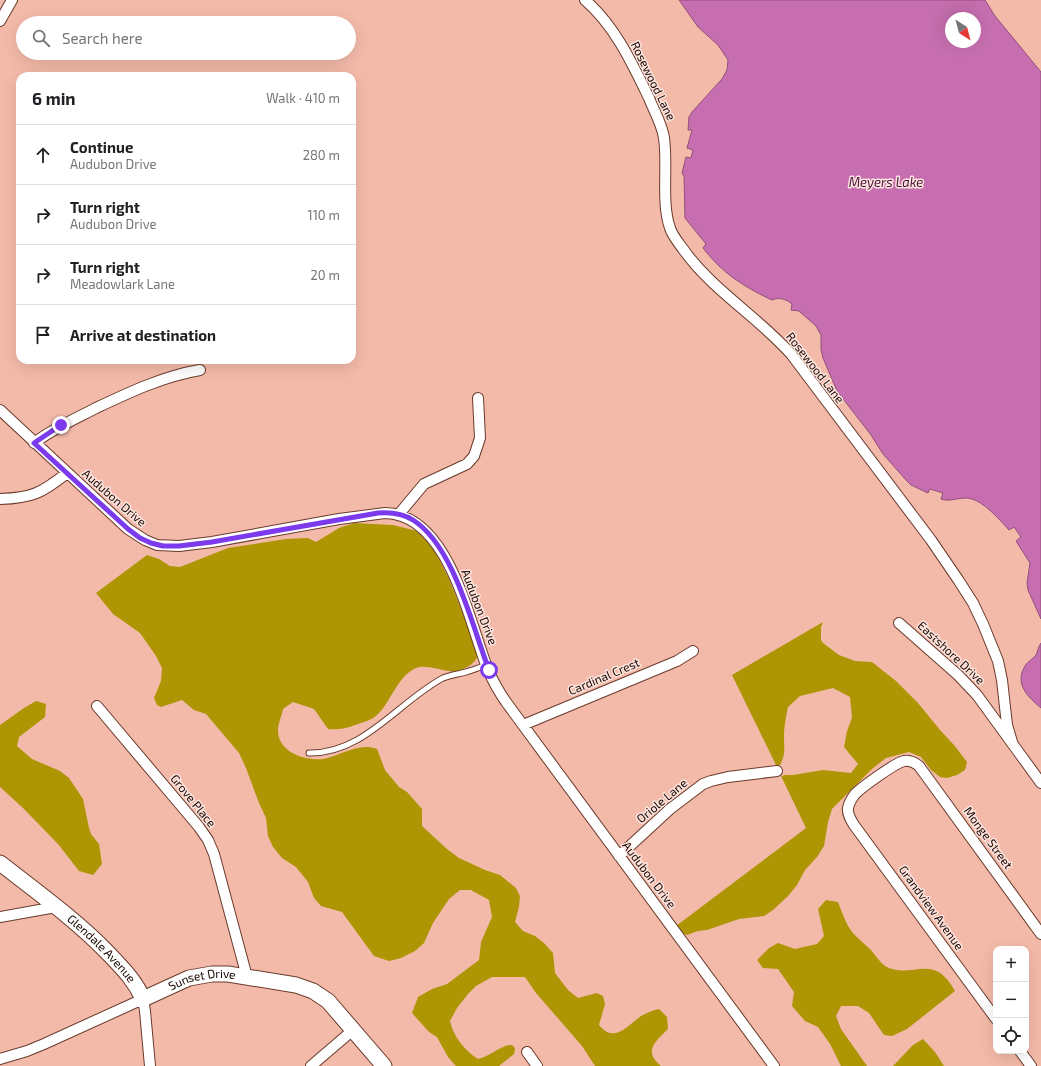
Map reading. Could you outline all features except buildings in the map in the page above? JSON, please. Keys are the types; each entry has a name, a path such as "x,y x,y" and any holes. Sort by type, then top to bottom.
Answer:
{"street":[{"path":"0,21 12,0"},
{"name":"Rosewood Lane","path":"585,0 613,30 645,90 662,130 666,156 667,217 670,229 690,259 712,282 791,354 931,540 959,581 983,624 998,661 1002,680 1007,726 1012,742"},
{"path":"34,443 61,425 133,391 176,375 200,370"},
{"path":"399,514 424,484 467,464 474,456 480,438 478,398"},
{"name":"Audubon Drive","path":"0,410 134,534 145,540 163,546 179,546 212,542 378,513 399,514 412,520 424,529 434,541 448,563 487,665 502,695 774,1066"},
{"path":"0,499 22,498 38,493 50,487 67,473"},
{"name":"Eastshore Drive","path":"899,622 958,675 977,695 1041,783"},
{"name":"Cardinal Crest","path":"523,725 677,661 693,651"},
{"name":"Grove Place","path":"97,706 200,827 208,840 214,854 247,977"},
{"name":"Monge Street","path":"848,812 848,807 853,798 861,789 894,766 904,761 916,763 922,769 1041,934"},
{"name":"Oriole Lane","path":"619,856 670,809 703,784 728,777 777,772"},
{"name":"Grandview Avenue","path":"848,812 854,825 995,1018"},
{"name":"Glendale Avenue","path":"0,863 89,934 134,982 143,998 150,1066"},
{"path":"0,917 56,907"},
{"name":"Sunset Drive","path":"0,1059 22,1053 44,1044 181,981 197,976 220,974 296,985 313,990 328,1001 384,1066"},
{"path":"311,1066 353,1030"},
{"path":"527,1052 537,1066"},
{"path":"1022,1054 1030,1066"}],"lane":[{"path":"309,753 320,753 350,744 366,735 425,690 444,678 487,665"}],"shaded area":[{"path":"354,523 393,525 421,532 432,546 449,579 479,653 473,663 459,671 448,671 430,667 419,667 414,669 408,673 398,685 382,710 375,717 348,727 328,729 314,709 293,702 283,709 279,722 279,738 282,744 293,754 300,757 316,759 323,759 356,748 370,747 377,749 385,770 399,787 407,792 422,809 422,826 459,858 500,875 516,888 520,896 515,922 523,931 535,936 544,943 553,953 555,973 568,990 578,998 597,993 603,996 605,1004 599,1025 610,1033 615,1033 626,1028 641,1016 657,1009 659,1009 667,1017 668,1029 655,1042 652,1051 656,1061 661,1066 595,1066 582,1046 536,993 525,977 492,977 476,986 468,994 457,1008 450,1021 460,1043 478,1059 503,1047 512,1045 515,1048 514,1054 499,1066 456,1066 448,1057 437,1037 429,1032 412,1013 418,997 432,989 447,984 479,960 481,942 492,917 489,900 471,890 460,890 449,899 433,923 424,943 415,951 401,958 389,961 374,956 342,912 321,906 314,898 308,882 296,867 282,858 273,847 268,836 266,818 239,753 206,714 194,710 182,700 161,707 157,705 154,698 161,681 162,668 156,656 140,633 113,614 96,593 147,555 159,559 170,566 180,567 228,548 286,539 308,538 316,542 339,528"},
{"path":"823,622 821,627 821,640 823,643 839,655 855,661 872,662 896,681 918,703 954,745 967,762 965,770 957,775 947,778 940,777 931,770 921,757 909,752 886,758 872,769 832,809 824,846 817,857 805,870 797,885 773,910 764,916 739,919 687,935 682,933 676,926 806,828 781,776 823,770 851,773 858,764 844,747 847,731 852,718 850,697 833,688 800,696 788,707 784,729 784,754 780,765 776,765 732,675"},
{"path":"36,701 46,704 45,717 19,737 17,746 32,759 60,771 69,778 83,799 91,834 99,844 102,864 93,875 79,871 58,844 0,787 0,725"},
{"path":"826,900 838,902 844,918 851,930 885,966 895,970 930,969 939,972 947,979 955,991 907,1029 892,1036 884,1035 869,1013 858,1006 841,1006 836,1016 841,1029 867,1066 841,1066 830,1044 818,1027 805,1021 792,1006 794,992 778,969 763,968 757,960 769,948 778,943 795,949 817,944 824,936 818,909"},
{"path":"923,1039 935,1052 944,1066 893,1066 913,1045"}],"water":[{"name":"Meyers Lake","path":"679,0 985,0 995,16 1041,72 1041,619 1028,590 1027,583 1030,563 1016,541 1021,537 1014,527 1009,530 978,501 966,498 944,500 941,499 943,493 930,489 928,493 911,485 883,454 871,435 837,391 823,358 821,350 821,335 816,326 799,311 791,310 792,304 787,301 782,299 772,300 752,290 726,272 703,248 706,244 685,218 684,176 682,173 686,157 691,158 693,150 687,148 692,130 688,130 689,117 722,79 727,70 728,60 718,45 698,27"},
{"path":"1041,643 1041,708 1027,695 1021,679 1025,666 1036,655"}],"route":[{"path":"61,425 34,443 108,512 134,534 157,545 179,546 212,542 378,513 392,513 406,516 430,535 448,563 489,670"}]}
